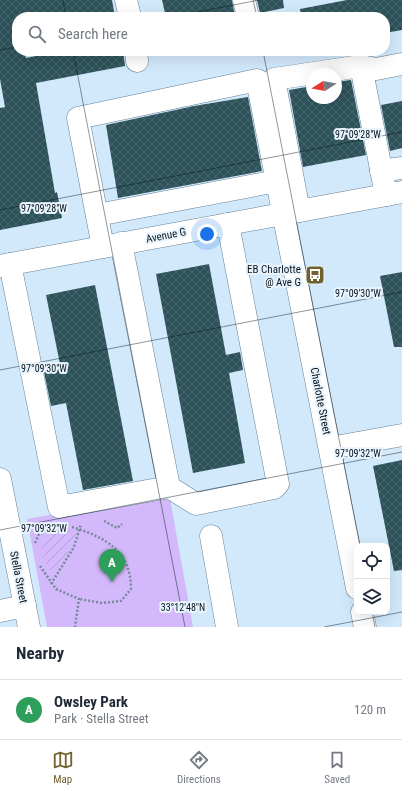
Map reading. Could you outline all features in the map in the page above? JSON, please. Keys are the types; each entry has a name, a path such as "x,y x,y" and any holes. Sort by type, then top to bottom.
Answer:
{"street":[{"path":"126,0 129,12"},
{"path":"244,0 247,12"},
{"path":"292,212 274,79 361,66 376,69 402,64"},
{"path":"361,66 392,170 394,194"},
{"path":"169,487 112,245 97,215 78,118 257,80 278,181 292,212"},
{"path":"97,215 278,181"},
{"name":"Avenue G","path":"5,265 394,194"},
{"name":"Charlotte Street","path":"292,212 330,448 355,579"},
{"path":"5,265 59,507 169,487 196,504 274,488 278,484 228,224"},
{"path":"330,448 402,435"},
{"name":"Stella Street","path":"0,479 7,557 27,617"},
{"path":"210,536 227,627"},
{"path":"0,611 27,617"},
{"path":"363,615 365,627"}],"path":[{"path":"36,550 35,544 39,534 53,528 60,528"},
{"path":"38,564 56,589 80,599 102,603 121,601 131,589 131,575 119,551 105,541 80,530 66,528"},
{"path":"51,584 71,552 80,530"},
{"path":"75,627 80,599"}],"shaded area":[{"path":"169,493 193,627 47,627 27,519"},
{"path":"63,529 77,531 72,546 54,576 45,561 42,547 43,541 53,532"}],"building":[{"path":"0,0 112,0 114,12 12,12 12,56 25,56 26,58 36,56 124,56 125,66 36,83 55,193 57,192 62,218 0,230 0,108 5,107 0,79"},
{"path":"162,0 232,0 234,12 165,12"},
{"path":"257,0 283,0 284,8 260,12"},
{"path":"347,0 402,0 402,30 390,32 390,12 300,12 300,9"},
{"path":"351,80 366,155 303,167 289,90 306,87 306,104 342,104 342,81"},
{"path":"248,97 262,171 118,198 106,125 194,106"},
{"path":"402,101 402,148 390,151 381,105"},
{"path":"209,264 226,355 240,352 243,370 229,373 245,463 193,473 156,274"},
{"path":"402,272 402,347 394,347 380,276"},
{"path":"95,285 133,481 83,490 66,403 51,406 44,372 61,369 46,295"},
{"path":"402,460 402,570 394,571 390,543 388,543 373,466"}],"place":[{"name":"EB Charlotte @ Ave G","path":"315,275"},
{"name":"Owsley Park","path":"112,582"}]}
